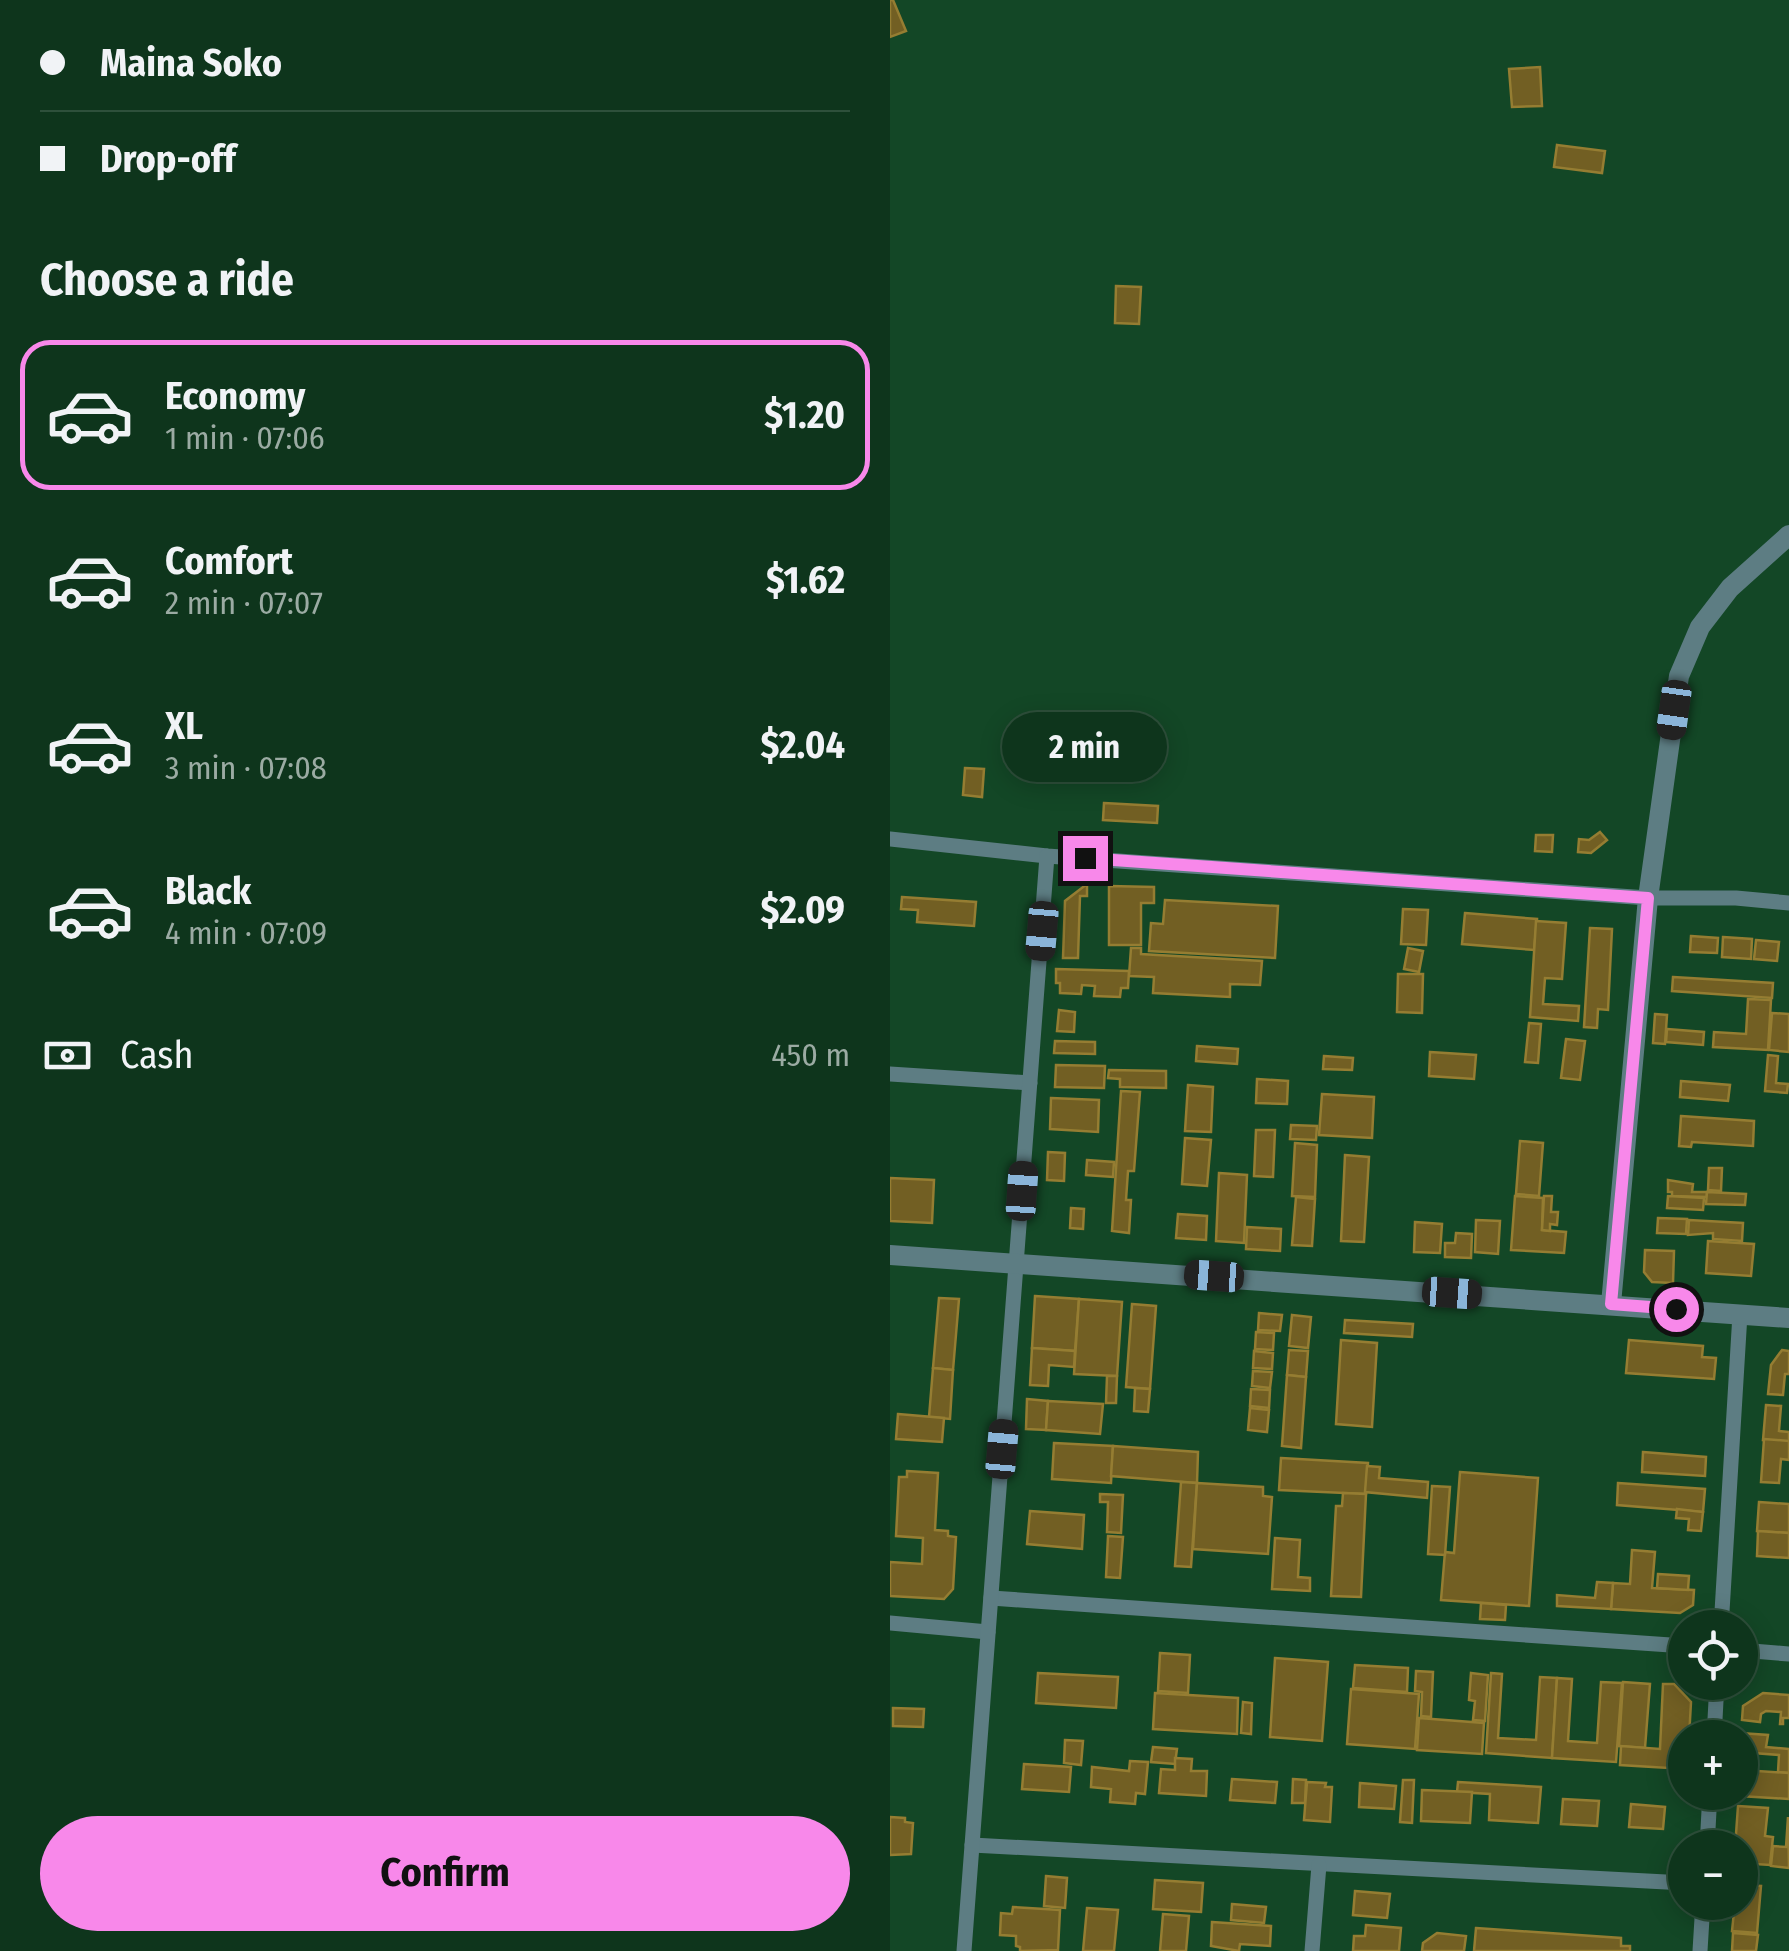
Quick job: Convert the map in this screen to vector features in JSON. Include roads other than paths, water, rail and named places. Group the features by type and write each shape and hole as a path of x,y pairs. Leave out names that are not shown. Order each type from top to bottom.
{"street":[{"path":"1611,1304 1648,898 1679,676 1700,627 1720,601 1789,535"},
{"path":"890,840 1047,856 1648,898 1736,898 1789,903"},
{"path":"964,1951 1047,856"},
{"path":"890,1074 1030,1083"},
{"path":"890,1255 1789,1318"},
{"path":"1721,1610 1740,1314"},
{"path":"991,1598 1668,1645"},
{"path":"890,1624 988,1632"},
{"path":"1758,1651 1789,1654"},
{"path":"972,1845 1668,1882"},
{"path":"1312,1951 1319,1864"},
{"path":"1700,1951 1702,1920"}]}
